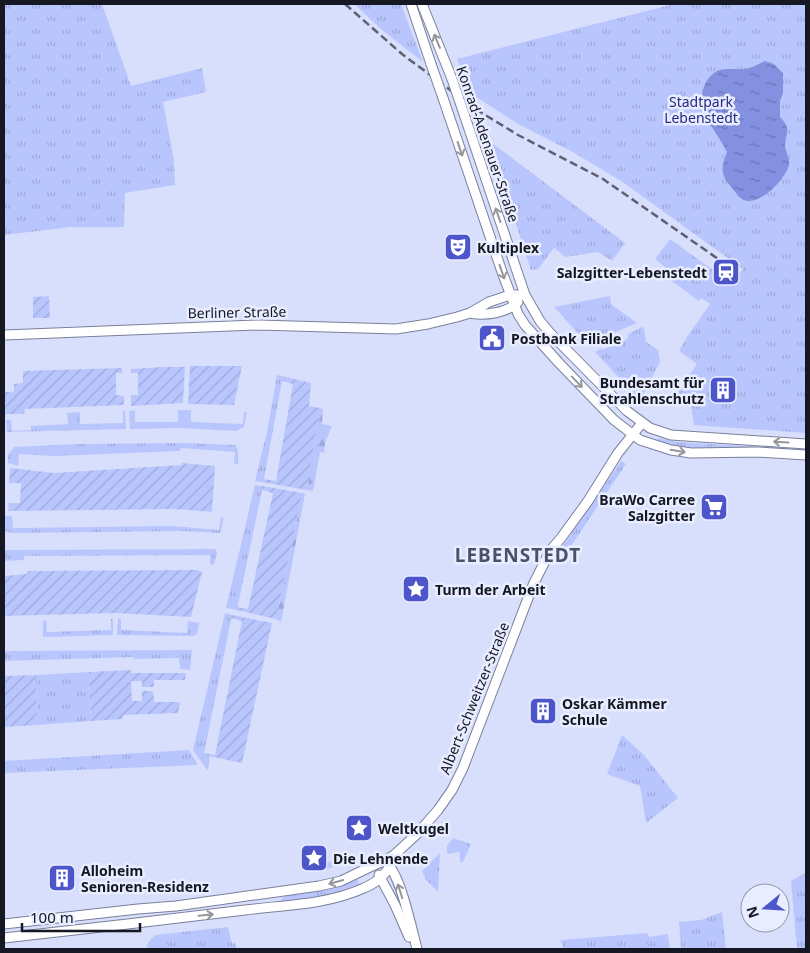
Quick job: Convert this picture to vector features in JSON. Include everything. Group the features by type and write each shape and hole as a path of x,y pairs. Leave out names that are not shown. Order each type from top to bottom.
{"street":[{"name":"Konrad-Adenauer-Straße","path":"411,4 514,306 525,324 559,363 614,420 632,435 652,445 684,452 758,452 806,456"},
{"name":"Konrad-Adenauer-Straße","path":"422,4 452,80 525,295 550,333 627,411 642,423 660,432 678,436 806,444"},
{"path":"510,295 525,295"},
{"name":"Berliner Straße","path":"4,335 256,325 396,329 428,324 470,313 489,302 510,295"},
{"path":"514,306 525,295"},
{"name":"Berliner Straße","path":"470,313 482,315 514,306"},
{"name":"Albert-Schweitzer-Straße","path":"4,938 301,905 365,888 380,878 390,867 397,854 432,818 456,781 533,585 561,538 618,453 642,423"},
{"name":"Albert-Schweitzer-Straße","path":"4,924 176,906 319,886 341,880 397,854"},
{"path":"381,863 390,867 401,893 416,949 380,878 378,870 381,863"},
{"path":"268,908 277,901 284,891"}],"green space":[{"path":"4,4 102,4 131,86 202,68 206,92 163,102 174,160 175,185 125,193 124,227 71,227 4,235"},
{"path":"354,4 401,4 423,62 382,30"},
{"name":"Stadtpark Lebenstedt","path":"674,4 806,4 806,433 694,425 690,400 674,398 697,364 679,351 710,304 701,298 699,301 669,279 672,273 655,259 670,239 732,284 743,269 621,181 571,151 518,124 470,93 457,59"},
{"path":"484,137 625,243 612,261 598,252 566,257 554,248 538,269 531,270 514,218 508,190"},
{"path":"49,296 50,318 33,318 33,297"},
{"path":"610,296 611,304 637,323 594,341 589,345 554,307"},
{"path":"642,327 644,328 646,342 658,350 660,362 643,395 638,398 595,352 601,348 602,350 628,339 628,334"},
{"path":"190,366 242,366 234,405 188,404"},
{"path":"185,367 183,403 131,406 131,395 138,395 138,373 131,373 131,369"},
{"path":"122,368 122,373 116,373 116,395 124,396 124,405 25,409 24,414 5,414 5,392 14,392 14,384 23,383 23,371"},
{"path":"277,375 286,377 282,381 264,479 267,483 255,481 267,432"},
{"path":"286,377 311,383 309,406 320,408 307,490 267,483 264,479 276,481 293,384 282,381"},
{"path":"320,408 323,409 322,424 332,426 325,443 324,453 320,452 313,491 307,490"},
{"path":"135,410 135,422 178,422 178,410 191,410 191,422 243,424 244,412 247,412 244,427 236,431 182,428 130,429 129,411"},
{"path":"123,411 125,411 126,429 7,432 6,420 11,420 12,431 31,430 31,426 68,424 67,413 80,412 80,424 123,423"},
{"path":"658,438 677,442 806,448 806,451 752,448 687,449 657,442"},
{"path":"182,443 235,445 238,450 238,464 234,464 235,452 181,448 180,451 54,456 19,454 18,466 8,463 8,455 14,447"},
{"path":"621,461 626,464 562,559 557,555"},
{"path":"182,463 215,466 212,512 175,509 8,511 9,503 20,503 21,483 9,483 10,468 54,473 182,465"},
{"path":"255,485 262,486 262,490 237,610 226,608"},
{"path":"262,486 302,493 276,619 237,610 237,607 248,609 273,493 262,490"},
{"path":"302,493 305,494 281,622 276,619"},
{"path":"4,516 12,516 13,528 172,526 219,530 221,517 224,518 220,533 182,531 13,533 7,532 4,529"},
{"path":"215,549 217,552 214,565 210,564 210,555 24,556 24,560 4,561 4,550"},
{"path":"196,570 202,572 191,617 115,613 4,616 4,576 27,574 28,571"},
{"path":"225,613 232,615 204,753 204,755 210,756 208,771 193,750"},
{"path":"232,615 272,623 242,763 204,755 204,753 215,755 242,621 231,618"},
{"path":"118,618 121,619 121,630 187,633 188,621 199,623 197,634 193,636 117,635"},
{"path":"111,619 113,619 113,635 43,637 43,621 46,620 47,632 111,630"},
{"path":"192,650 190,670 180,669 179,658 134,659 134,657 4,661 4,651"},
{"path":"131,670 131,673 186,673 185,680 154,680 154,687 142,687 142,681 131,681 132,701 142,701 142,691 153,691 154,702 180,702 178,713 123,715 123,719 91,721 89,672"},
{"path":"89,672 91,721 37,725 36,675"},
{"path":"36,675 37,725 4,727 4,676"},
{"path":"622,735 644,755 678,798 646,823 640,786 607,774"},
{"path":"189,750 198,765 4,773 4,761"},
{"path":"453,838 471,844 463,862 460,862 460,852 447,854 447,846"},
{"path":"317,849 322,864 347,857 348,861 328,869 313,869 309,867 306,855 308,852"},
{"path":"440,853 438,892 426,880 422,871"},
{"path":"806,872 806,949 797,949 791,881"},
{"path":"357,878 359,884 339,891 310,898 279,902 286,895"},
{"path":"722,912 726,949 681,949 679,922 701,920"},
{"path":"228,927 232,944 235,943 237,949 146,949 149,941 155,935"},
{"path":"648,933 649,937 668,934 670,949 563,949 561,940"}],"water":[{"path":"765,61 774,64 783,73 780,117 787,128 785,145 789,164 784,176 773,188 760,198 746,201 738,196 723,174 723,165 727,152 703,110 702,92 707,80 718,71 746,69"}],"railway":[{"path":"345,4 402,54 477,110 518,135 603,179 724,263"}],"place":[{"name":"Kultiplex","path":"458,247"},
{"name":"Salzgitter-Lebenstedt","path":"726,272"},
{"name":"Postbank Filiale","path":"492,338"},
{"name":"Bundesamt für Strahlenschutz","path":"723,390"},
{"name":"BraWo Carree Salzgitter","path":"714,507"},
{"name":"Turm der Arbeit","path":"416,589"},
{"name":"Oskar Kämmer Schule","path":"543,711"},
{"name":"Weltkugel","path":"359,828"},
{"name":"Die Lehnende","path":"314,858"},
{"name":"Alloheim Senioren-Residenz","path":"62,878"}],"district":[{"name":"LEBENSTEDT","path":"518,555"}]}
